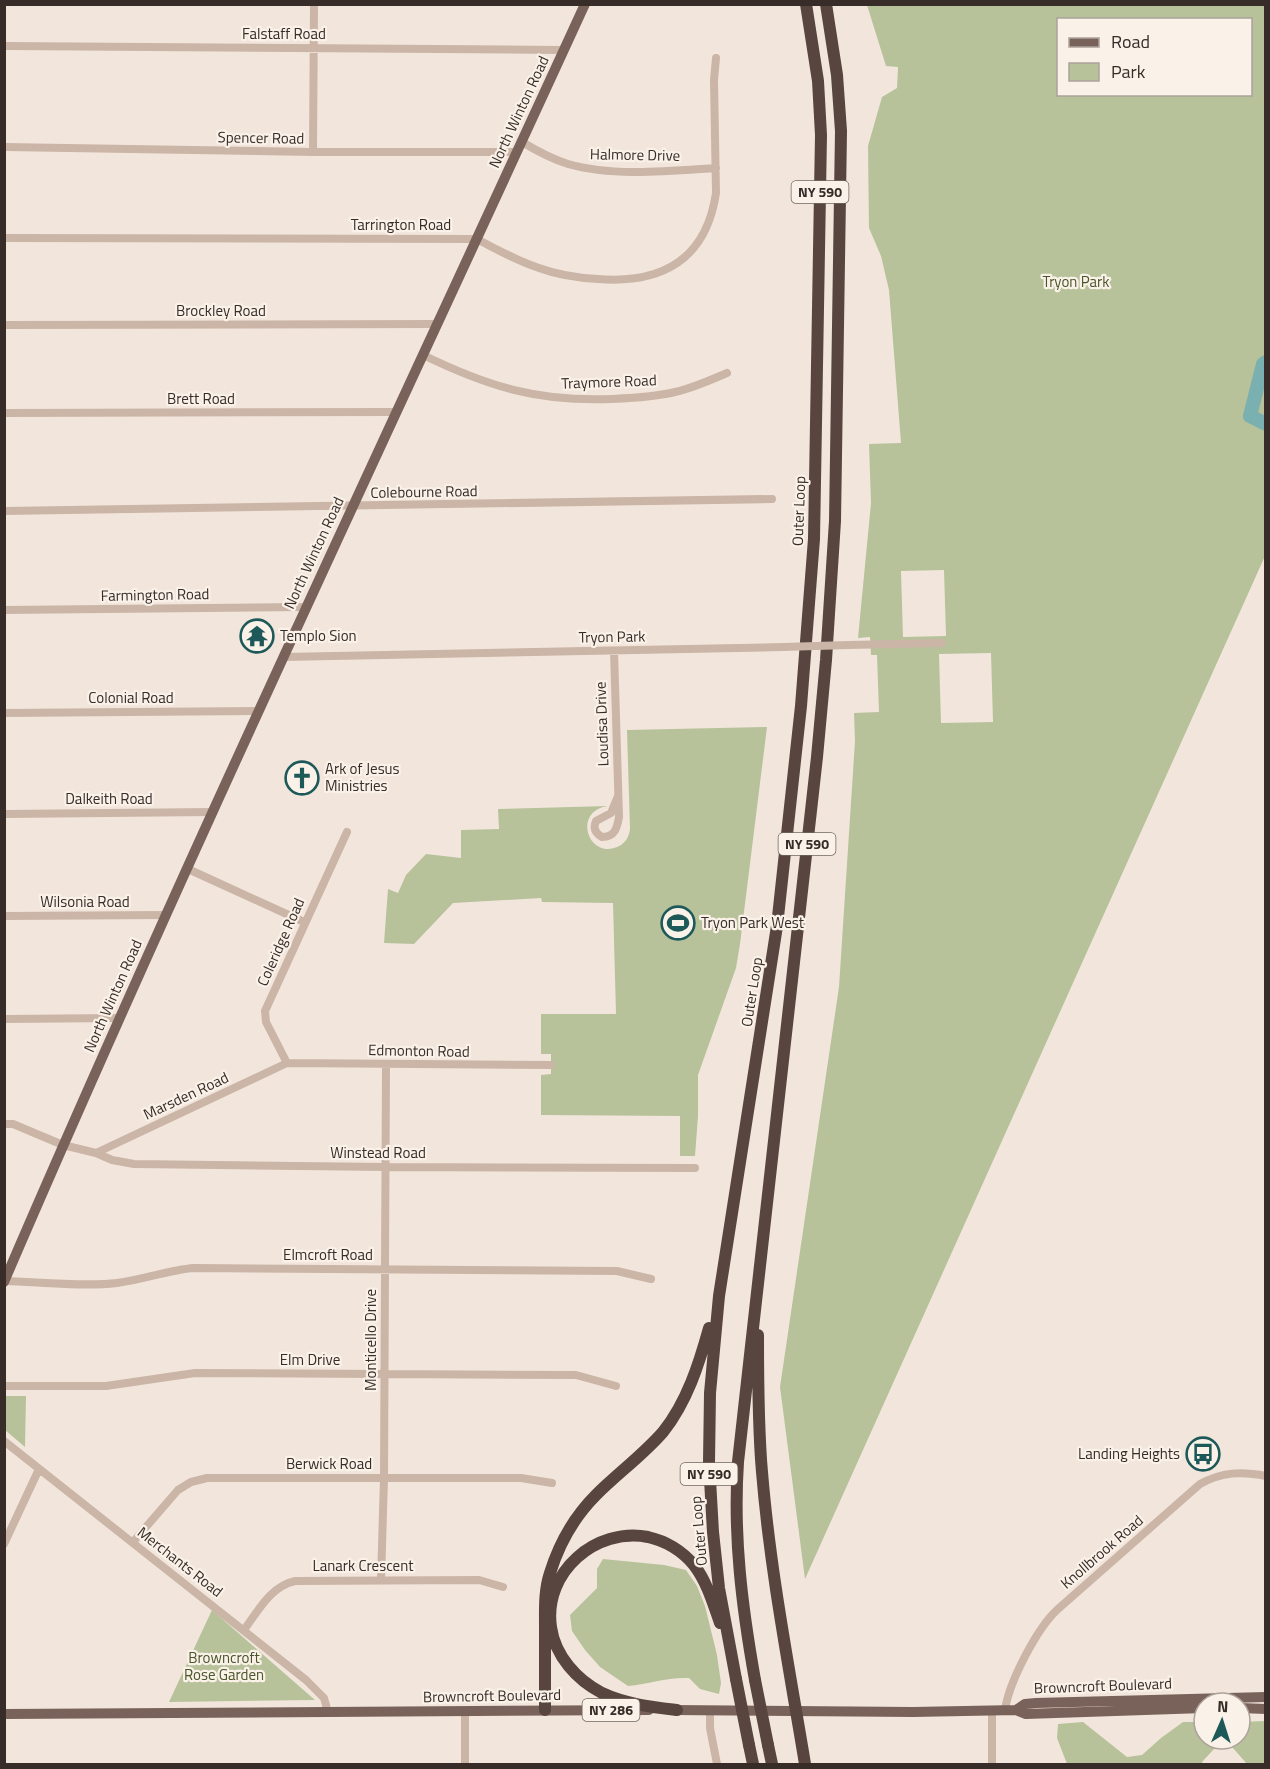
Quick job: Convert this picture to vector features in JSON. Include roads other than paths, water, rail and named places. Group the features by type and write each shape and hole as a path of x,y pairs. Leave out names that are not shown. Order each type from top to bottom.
{"highway":[{"name":"Outer Loop","path":"753,1764 717,1574 710,1477 710,1393 714,1337 723,1268 778,919 799,734 812,566 821,135 817,74 806,4"},
{"name":"NY 590","path":"772,1764 755,1680 740,1586 736,1504 739,1448 820,729 835,534 841,131 837,68 826,4"},
{"path":"545,1710 547,1586 560,1547 591,1500 648,1448 676,1413 700,1360 723,1268"},
{"path":"759,1268 759,1413 762,1471 768,1532 805,1764"},
{"path":"545,1645 557,1585 573,1560 588,1548 606,1540 624,1536 639,1536 661,1541 683,1555 701,1577 717,1616 736,1679"},
{"path":"551,1606 551,1627 556,1646 569,1666 584,1681 602,1693 617,1698 646,1706 677,1710"}],"main road":[{"name":"North Winton Road","path":"5,1281 63,1145 283,657 585,4"},
{"name":"Browncroft Boulevard","path":"1010,1710 1025,1704 1036,1703 1266,1696"},
{"name":"Browncroft Boulevard","path":"4,1713 1010,1710 1026,1714 1192,1708"}],"street":[{"path":"313,152 314,4"},
{"name":"Falstaff Road","path":"4,46 564,50"},
{"name":"Tarrington Road","path":"4,238 477,238 517,259 565,275 612,280 654,275 670,269 693,251 702,237 714,208 716,58"},
{"name":"Spencer Road","path":"4,147 313,152 519,147"},
{"name":"Halmore Drive","path":"519,147 584,168 614,171 716,168"},
{"name":"Brockley Road","path":"4,325 437,324"},
{"name":"Traymore Road","path":"423,355 476,379 510,390 543,397 570,399 658,395 689,388 727,373"},
{"name":"Brett Road","path":"4,413 397,412"},
{"name":"Colebourne Road","path":"4,511 772,499"},
{"name":"Farmington Road","path":"4,610 306,607"},
{"name":"Tryon Park","path":"283,657 942,644"},
{"name":"Loudisa Drive","path":"614,651 619,817 618,827 614,833 608,837 602,837 598,835 594,826 596,821 611,813 618,796"},
{"name":"Colonial Road","path":"4,713 259,711"},
{"name":"Dalkeith Road","path":"4,814 213,812"},
{"name":"Coleridge Road","path":"287,1063 266,1022 265,1011 347,832"},
{"path":"188,869 304,922"},
{"name":"Wilsonia Road","path":"4,916 166,915"},
{"path":"4,1019 120,1018"},
{"name":"Edmonton Road","path":"287,1063 551,1065"},
{"name":"Marsden Road","path":"96,1153 287,1063"},
{"name":"Monticello Drive","path":"381,1580 384,1478 386,1064"},
{"name":"Winstead Road","path":"4,1124 13,1124 63,1145 96,1153 112,1160 157,1165 694,1168"},
{"name":"Elmcroft Road","path":"5,1281 103,1284 131,1281 194,1268 617,1271 651,1279"},
{"name":"Elm Drive","path":"4,1386 106,1386 195,1373 576,1375 616,1386"},
{"name":"Merchants Road","path":"4,1441 318,1690 326,1701 328,1712"},
{"path":"4,1545 39,1469"},
{"name":"Knollbrook Road","path":"1010,1710 1012,1683 1049,1617 1200,1484 1217,1476 1240,1472 1266,1476"},
{"name":"Berwick Road","path":"133,1542 171,1496 184,1485 199,1480 216,1478 521,1478 552,1484"},
{"name":"Lanark Crescent","path":"244,1630 275,1590 288,1582 302,1580 479,1580 503,1587"},
{"path":"710,1710 710,1728 717,1764"},
{"path":"465,1711 465,1764"},
{"path":"992,1711 992,1764"}],"waterway":[{"path":"1266,362 1263,364 1250,416 1266,424"}],"place":[{"name":"Templo Sion","path":"257,636"},
{"name":"Ark of Jesus Ministries","path":"302,778"},
{"name":"Tryon Park West","path":"678,923"},
{"name":"Landing Heights","path":"1203,1454"}],"park label":[{"name":"Browncroft Rose Garden","path":"224,1666"}]}
